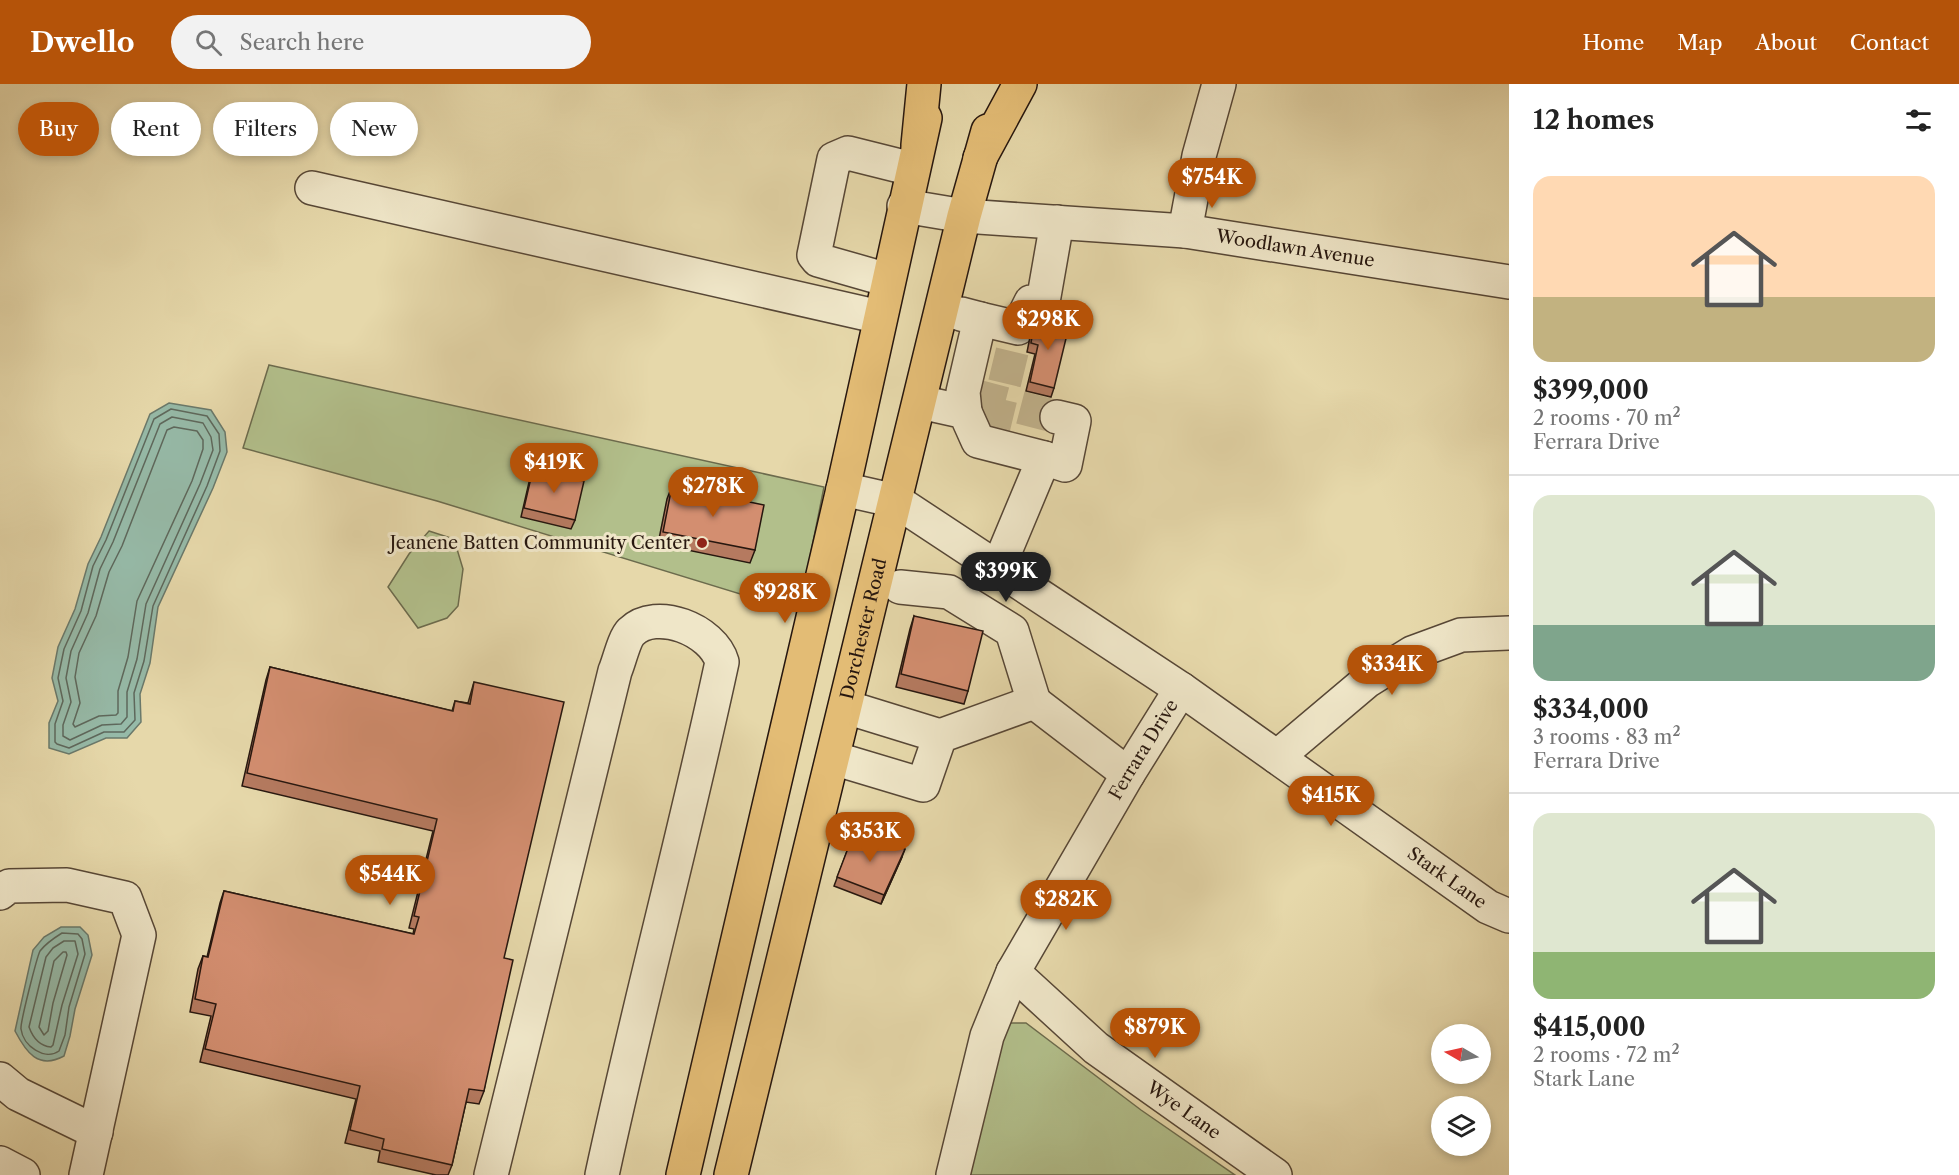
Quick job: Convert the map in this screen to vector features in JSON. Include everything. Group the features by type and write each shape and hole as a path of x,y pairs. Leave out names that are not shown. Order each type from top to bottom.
{"main road":[{"path":"915,157 924,84"},
{"path":"683,1175 843,489 904,206 933,84"},
{"name":"Dorchester Road","path":"730,1175 964,216 1001,84"},
{"path":"980,158 1020,84"}],"street":[{"path":"1185,231 1199,156 1219,84"},
{"path":"888,280 818,260 814,255 834,159 848,153 915,157"},
{"path":"312,189 880,317"},
{"name":"Woodlawn Avenue","path":"904,206 964,216 1185,231 1509,282"},
{"path":"942,308 980,319 1015,338 1031,302 1043,302 1057,222"},
{"path":"980,319 967,400 978,441 992,437 1065,465 1074,421 1057,417"},
{"path":"920,402 967,400"},
{"path":"998,568 1044,458"},
{"name":"Ferrara Drive","path":"843,489 896,501 1181,689 1128,774 1012,972 987,1036 953,1175"},
{"path":"949,592 958,541"},
{"path":"900,587 949,592 1012,631 1034,702 1128,774"},
{"path":"1012,631 1036,593"},
{"path":"491,1175 615,671 629,633 645,623 660,620 699,632 713,645 722,662 697,777 629,1051 603,1175"},
{"path":"1277,757 1367,681 1412,653 1461,635 1509,633"},
{"name":"Stark Lane","path":"1181,689 1488,907 1509,916"},
{"path":"846,707 940,736 1034,702"},
{"path":"833,758 923,785 940,736"},
{"path":"0,893 9,886 67,885 125,898 139,935 87,1175"},
{"name":"Wye Lane","path":"1012,972 1095,1048 1275,1175"},
{"path":"0,1079 18,1094 96,1132"},
{"path":"0,1163 23,1175"}],"green space":[{"path":"269,365 824,487 799,612 437,501 243,448"},
{"path":"429,531 454,539 463,569 458,606 447,618 418,628 388,587 409,554"},
{"path":"1009,1023 1026,1023 1141,1110 1235,1175 966,1175 997,1040"}],"water":[{"path":"169,403 211,410 225,432 227,452 213,488 158,607 150,663 140,694 141,722 127,738 106,738 69,754 49,748 49,723 58,701 52,678 58,647 75,609 88,564 150,414"},
{"path":"61,927 80,927 88,935 92,955 75,1009 64,1056 47,1061 40,1060 28,1052 15,1031 33,950 44,937"}],"building":[{"path":"1035,319 1069,326 1054,388 1030,382 1038,345 1031,343"},
{"path":"533,469 584,481 575,520 524,508"},
{"path":"672,486 764,505 755,550 663,532"},
{"path":"914,616 983,631 968,691 901,674"},
{"path":"270,667 453,711 455,701 470,704 474,682 564,702 504,958 513,960 484,1091 469,1089 452,1165 382,1149 384,1139 350,1130 360,1086 205,1049 216,1004 195,999 203,956 208,957 224,891 414,934 419,917 414,916 437,819 247,773"},
{"path":"855,830 905,849 884,895 837,877"}],"tunnel":[{"path":"993,431 1013,348"},
{"path":"973,395 1057,417"}],"place":[{"name":"Jeanene Batten Community Center","path":"702,543"}]}
